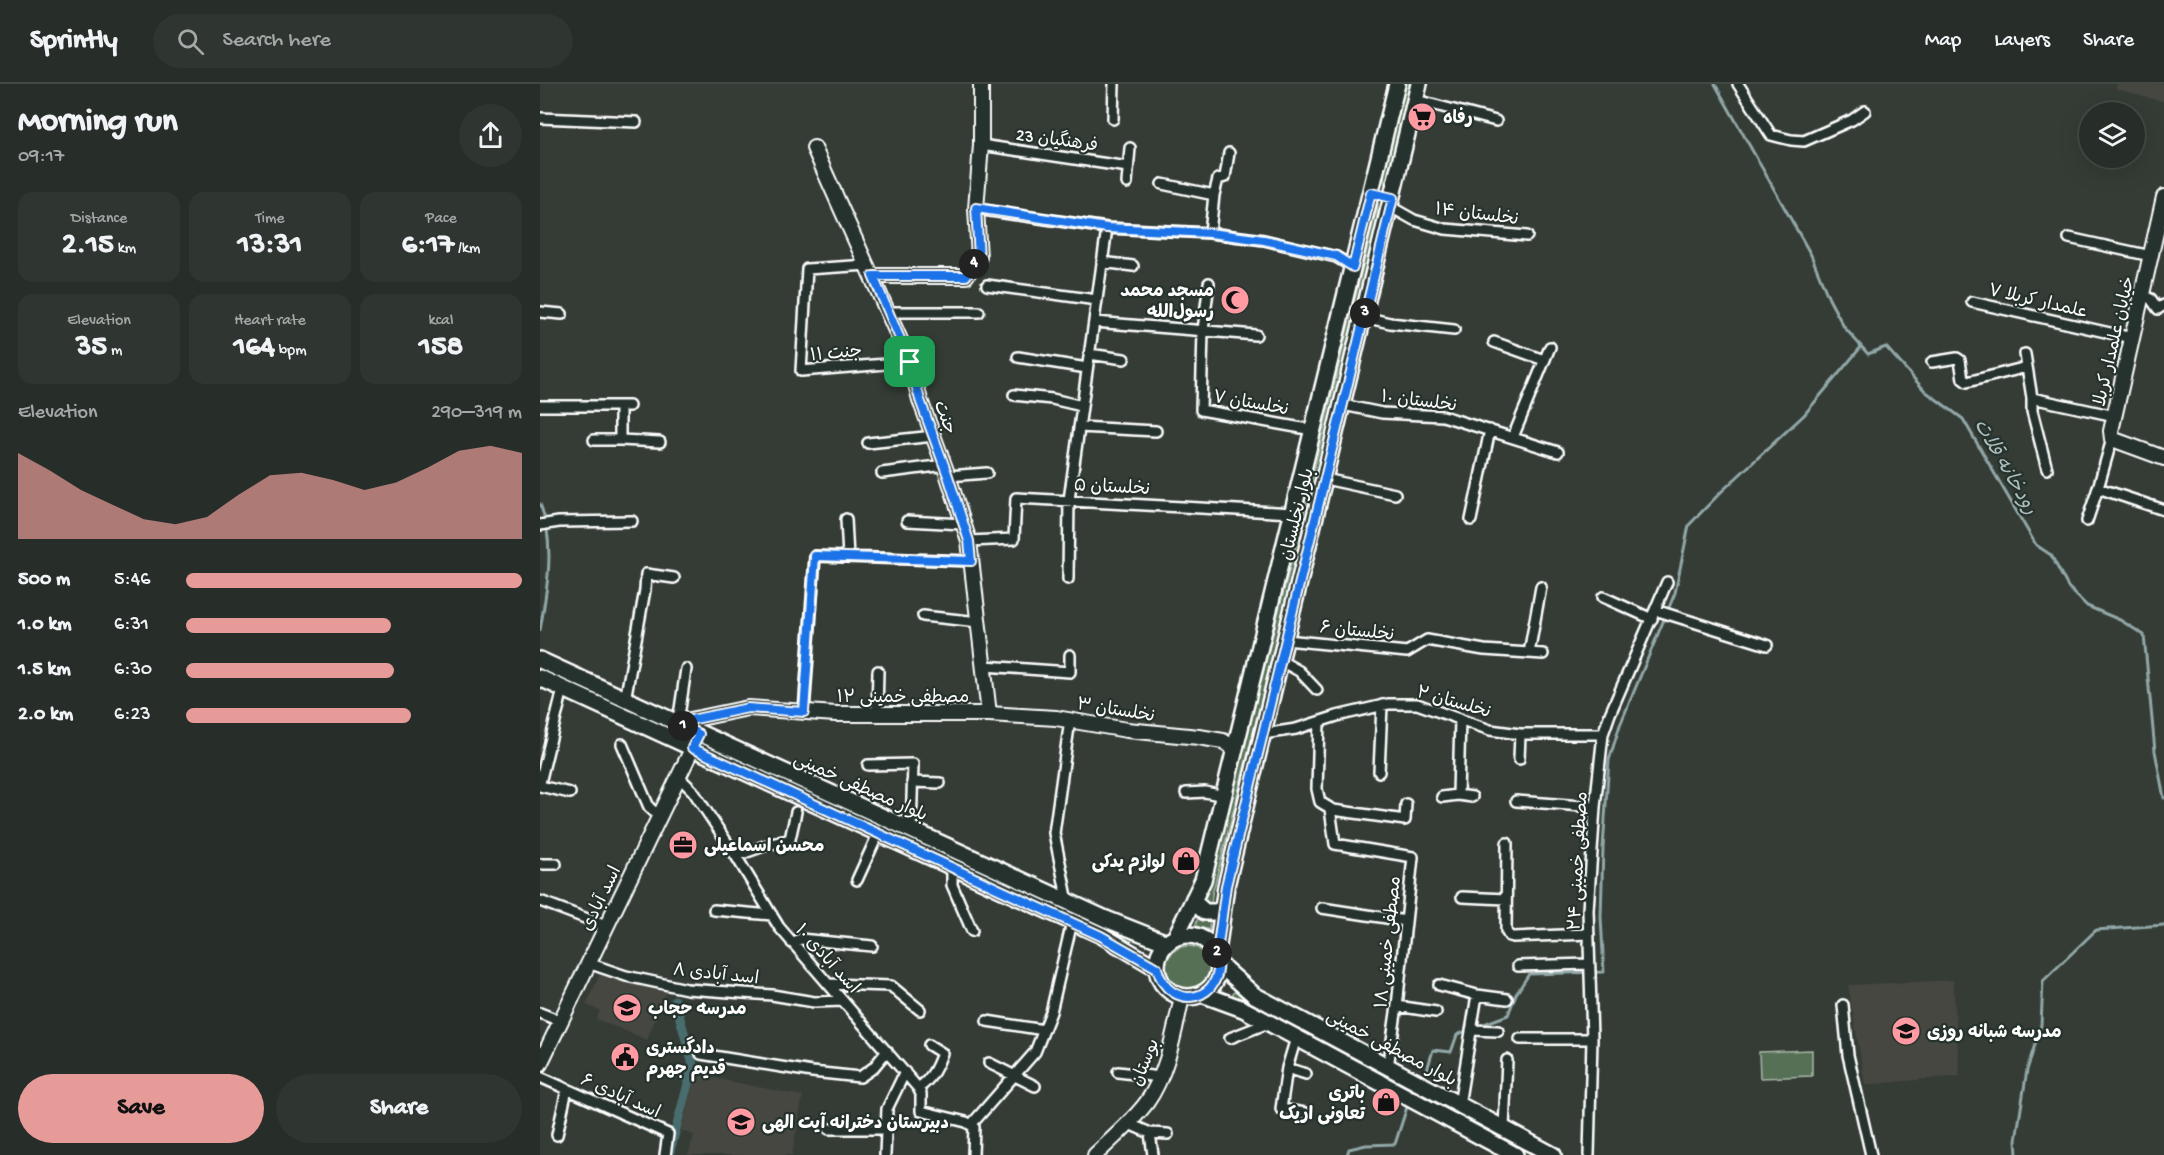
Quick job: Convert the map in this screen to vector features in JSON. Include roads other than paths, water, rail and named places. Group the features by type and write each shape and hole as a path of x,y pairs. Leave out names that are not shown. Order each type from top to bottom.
{"main road":[{"name":"بلوار نخلستان","path":"1171,940 1203,880 1397,84"},
{"name":"بلوار نخلستان","path":"1218,959 1226,886 1419,84"},
{"path":"1371,193 1392,202"},
{"name":"بلوار مصطفی خمینی","path":"540,660 1068,902 1171,940"},
{"name":"بلوار مصطفی خمینی","path":"540,678 1072,922 1157,968"},
{"path":"692,748 699,734"},
{"path":"855,823 862,808"},
{"path":"1194,898 1196,904 1205,912 1211,913 1222,908"},
{"path":"1185,935 1204,939 1218,959 1215,982 1202,994 1182,997 1172,993 1159,978 1158,959 1171,940 1185,935"},
{"name":"بلوار مصطفی خمینی","path":"1218,959 1254,994 1553,1155"},
{"name":"بلوار مصطفی خمینی","path":"1202,994 1243,1009 1511,1154"}],"street":[{"path":"871,270 966,276 979,257 976,208 981,145 981,84"},
{"path":"1113,119 1114,84"},
{"path":"1738,84 1771,135 1791,140 1804,141 1852,120 1865,111"},
{"path":"1416,100 1496,121"},
{"path":"540,118 636,122"},
{"name":"فرهنگیان 23","path":"981,145 1128,166"},
{"name":"جنت","path":"814,148 871,270 910,362 920,400 969,541 989,714"},
{"path":"1127,183 1130,148"},
{"path":"1210,233 1214,195 1218,179 1225,177 1229,153"},
{"path":"1162,184 1214,195"},
{"name":"خیابان علمدار کربلا","path":"2112,439 2111,431 2164,197"},
{"name":"نخلستان ۱۴","path":"1392,202 1414,220 1445,229 1527,236"},
{"path":"976,208 1107,228 1210,233 1264,240 1336,256 1353,267"},
{"path":"1068,579 1069,500 1107,228"},
{"path":"2069,238 2151,256"},
{"path":"1102,262 1133,266"},
{"name":"جنت ۱۱","path":"871,270 807,269 801,371 910,362"},
{"name":"نخلستان ۷","path":"1209,283 1203,330 1201,410 1313,430"},
{"path":"987,285 1097,300"},
{"path":"2142,295 2151,299 2158,309 2164,305"},
{"name":"علمدار کربلا ۷","path":"1972,302 2132,338"},
{"path":"540,312 562,314"},
{"path":"889,312 979,312"},
{"path":"1364,317 1454,330"},
{"path":"1094,322 1256,335"},
{"path":"1494,342 1544,360"},
{"path":"1513,437 1550,347"},
{"path":"1089,354 1124,359"},
{"path":"2025,354 2032,411 2047,469"},
{"path":"1018,357 1087,368"},
{"path":"1932,362 1957,358 1960,360 1963,379 1967,382 2027,367"},
{"path":"1014,395 1052,399 1082,406"},
{"path":"2032,398 2115,416"},
{"name":"نخلستان ۱۰","path":"1343,405 1382,413 1443,416 1558,452"},
{"path":"540,406 625,406 620,440"},
{"path":"1079,427 1156,431"},
{"path":"1471,520 1490,430"},
{"path":"868,443 934,436"},
{"path":"2087,522 2112,439 2164,458"},
{"path":"594,440 660,442"},
{"path":"882,473 946,470 987,473"},
{"path":"1325,479 1395,494"},
{"path":"2097,488 2164,510"},
{"name":"نخلستان ۵","path":"969,541 1014,539 1016,498 1293,513"},
{"path":"846,519 848,557"},
{"path":"540,525 559,522 632,521"},
{"path":"908,521 963,524"},
{"path":"804,712 815,556 971,561"},
{"path":"626,700 646,574 674,578"},
{"name":"مصطفی خمینی ۲۴","path":"1589,1155 1592,1039 1588,910 1603,734 1667,582"},
{"path":"1529,653 1541,587"},
{"path":"1604,597 1653,614 1767,645"},
{"path":"923,616 979,622"},
{"name":"نخلستان ۶","path":"1286,640 1407,652 1427,640 1484,650 1543,654"},
{"path":"984,666 1070,672 1070,655"},
{"path":"1281,661 1299,671 1317,690"},
{"path":"676,723 686,669"},
{"path":"877,715 878,671"},
{"path":"563,689 540,785 570,793"},
{"name":"نخلستان ۲","path":"1263,734 1296,729 1382,705 1418,704 1490,730 1520,734 1603,734"},
{"path":"1379,772 1382,705"},
{"name":"مصطفی خمینی ۱۲","path":"676,723 748,708 877,715 989,714"},
{"name":"نخلستان ۳","path":"989,714 1070,720 1127,730 1223,741 1235,749"},
{"path":"1458,795 1461,719"},
{"path":"1068,902 1054,833 1070,720"},
{"path":"1319,722 1317,789 1320,802 1330,809 1405,820 1406,804"},
{"path":"1519,759 1520,734"},
{"path":"622,744 649,807 659,816"},
{"name":"اسد آبادی","path":"540,1064 692,748"},
{"path":"868,765 913,764 911,831"},
{"name":"اسد آبادی ۱۰","path":"678,776 693,791 792,943 918,1088 921,1094 921,1111 966,1122 973,1126"},
{"path":"912,782 940,783"},
{"path":"1186,793 1205,792 1224,796"},
{"path":"1442,797 1458,795 1472,797"},
{"path":"1516,801 1595,807"},
{"name":"مصطفی خمینی ۱۸","path":"1330,809 1335,844 1413,857 1388,1067"},
{"path":"736,856 790,839 796,812"},
{"path":"857,880 878,834"},
{"path":"1507,843 1506,931 1509,936 1588,934"},
{"path":"540,864 556,864"},
{"path":"952,868 952,885 972,931"},
{"path":"1462,897 1506,900"},
{"path":"540,902 606,926"},
{"path":"1322,908 1406,921"},
{"path":"714,910 772,915"},
{"path":"973,1155 973,1126 1035,1052 1051,1012 1072,922"},
{"path":"792,943 800,939 872,946"},
{"name":"اسد آبادی ۸","path":"588,963 626,976 687,989 772,995 814,1002 843,1001"},
{"path":"1518,966 1589,964"},
{"path":"828,984 891,986 920,1010"},
{"path":"1440,985 1477,995 1507,999"},
{"path":"1459,1105 1477,995"},
{"name":"بوستان","path":"1095,1155 1147,1103 1160,1077 1174,1035 1182,997"},
{"path":"1844,1005 1848,1055 1871,1155"},
{"path":"1397,1006 1436,1012"},
{"path":"540,1013 560,1021"},
{"path":"987,1021 1044,1030"},
{"path":"1230,1038 1268,1023"},
{"path":"1471,1030 1498,1031"},
{"path":"1296,1038 1287,1068 1281,1110 1305,1113"},
{"path":"1520,1039 1592,1039"},
{"path":"918,1088 926,1083 937,1067 942,1053 929,1045"},
{"path":"701,1054 812,1072 860,1077 873,1068 887,1051"},
{"path":"1504,1128 1507,1060"},
{"path":"989,1062 1035,1086"},
{"path":"1287,1068 1306,1074"},
{"path":"885,1155 887,1109 905,1072"},
{"path":"1118,1072 1160,1077"},
{"name":"اسد آبادی ۶","path":"540,1077 668,1134 664,1155"},
{"path":"557,1135 567,1089"},
{"path":"1127,1123 1150,1133 1168,1134"},
{"path":"829,1129 886,1129"},
{"path":"1150,1133 1153,1155"}],"waterway":[{"name":"رودخانه قلات","path":"1715,84 1811,255 1829,299 1844,327 1868,354 1886,347 1925,391 1963,419 2036,545 2051,555 2068,587 2087,606 2120,620 2144,635 2155,751 2164,798"},
{"path":"1476,1027 1508,1015 1516,994 1529,974 1604,972 1601,917 1609,760 1620,725 1675,593 1689,525 1804,415 1861,347"},
{"path":"540,504 545,519 549,550 549,567 540,630"},
{"name":"رودخانه قلات","path":"2017,1155 2016,1140 2027,1070 2041,1025 2043,981 2096,930 2164,925"},
{"path":"669,1155 693,1065 675,1000"},
{"path":"1427,1070 1433,1050 1451,1052 1457,1035 1470,1029"},
{"path":"1347,1155 1349,1149 1366,1145 1395,1144 1407,1107"}],"place":[{"name":"رفاه","path":"1422,117"},
{"name":"مسجد محمد رسول‌الله","path":"1235,300"},
{"name":"محسن اسماعیلی","path":"683,845"},
{"name":"لوازم یدکی","path":"1186,861"},
{"name":"مدرسه حجاب","path":"627,1008"},
{"name":"مدرسه شبانه روزی","path":"1906,1031"},
{"name":"دادگستری قدیم جهرم","path":"625,1057"},
{"name":"باتری تعاونی اریک","path":"1386,1102"},
{"name":"دبیرستان دخترانه آیت الهی","path":"741,1122"}]}
